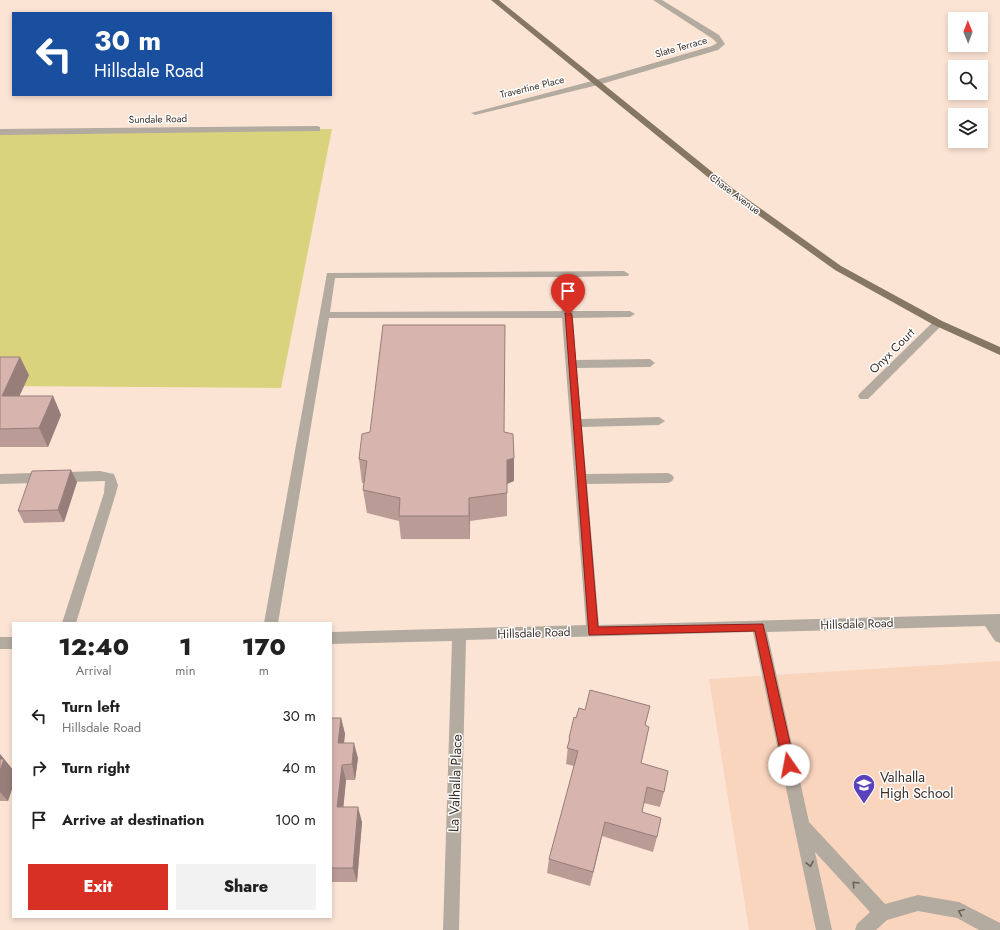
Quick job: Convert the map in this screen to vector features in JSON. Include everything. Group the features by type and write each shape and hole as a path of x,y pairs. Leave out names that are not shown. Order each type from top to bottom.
{"main road":[{"name":"Chase Avenue","path":"495,0 595,83 729,190 838,268 938,323 1000,350"}],"street":[{"name":"Slate Terrace","path":"595,83 715,48 721,44 716,37 657,0"},
{"name":"Travertine Place","path":"476,113 595,83"},
{"name":"Sundale Road","path":"0,132 317,129"},
{"path":"564,274 593,632"},
{"path":"271,622 331,275 624,274"},
{"path":"324,315 630,314"},
{"name":"Onyx Court","path":"864,396 938,323"},
{"path":"571,364 650,364"},
{"path":"577,423 659,421"},
{"path":"0,479 100,476 110,478 112,485 110,493 69,622"},
{"path":"581,479 668,478"},
{"path":"994,620 1000,637"},
{"name":"Hillsdale Road","path":"332,638 994,620"},
{"path":"759,627 824,930"},
{"name":"La Valhalla Place","path":"451,930 459,635"},
{"path":"0,643 12,643"},
{"path":"802,826 882,913"},
{"path":"863,930 882,913 918,903 959,910 996,930"}],"shaded area":[{"path":"332,129 281,388 0,386 0,132"},
{"name":"Valhalla High School","path":"1000,661 1000,930 749,930 709,679"}],"building":[{"path":"383,325 505,325 504,432 513,434 514,458 507,460 507,493 469,498 469,516 399,516 400,498 363,490 367,461 359,459 362,434 370,432"},
{"path":"0,357 20,357 2,396 53,396 39,428 0,429"},
{"path":"71,470 58,510 18,511 32,471"},
{"path":"590,690 650,706 645,725 649,727 641,763 668,771 664,792 647,787 642,812 661,818 657,837 605,822 593,872 549,859 578,751 567,748 574,717 576,718 579,708 585,710"},
{"path":"332,718 341,718 338,743 354,743 352,764 342,765 337,807 358,807 353,868 332,868"},
{"path":"0,759 4,759 0,771"}],"place":[{"name":"Valhalla High School","path":"864,804"}],"route":[{"path":"568,315 593,632 759,627 789,765"}]}
